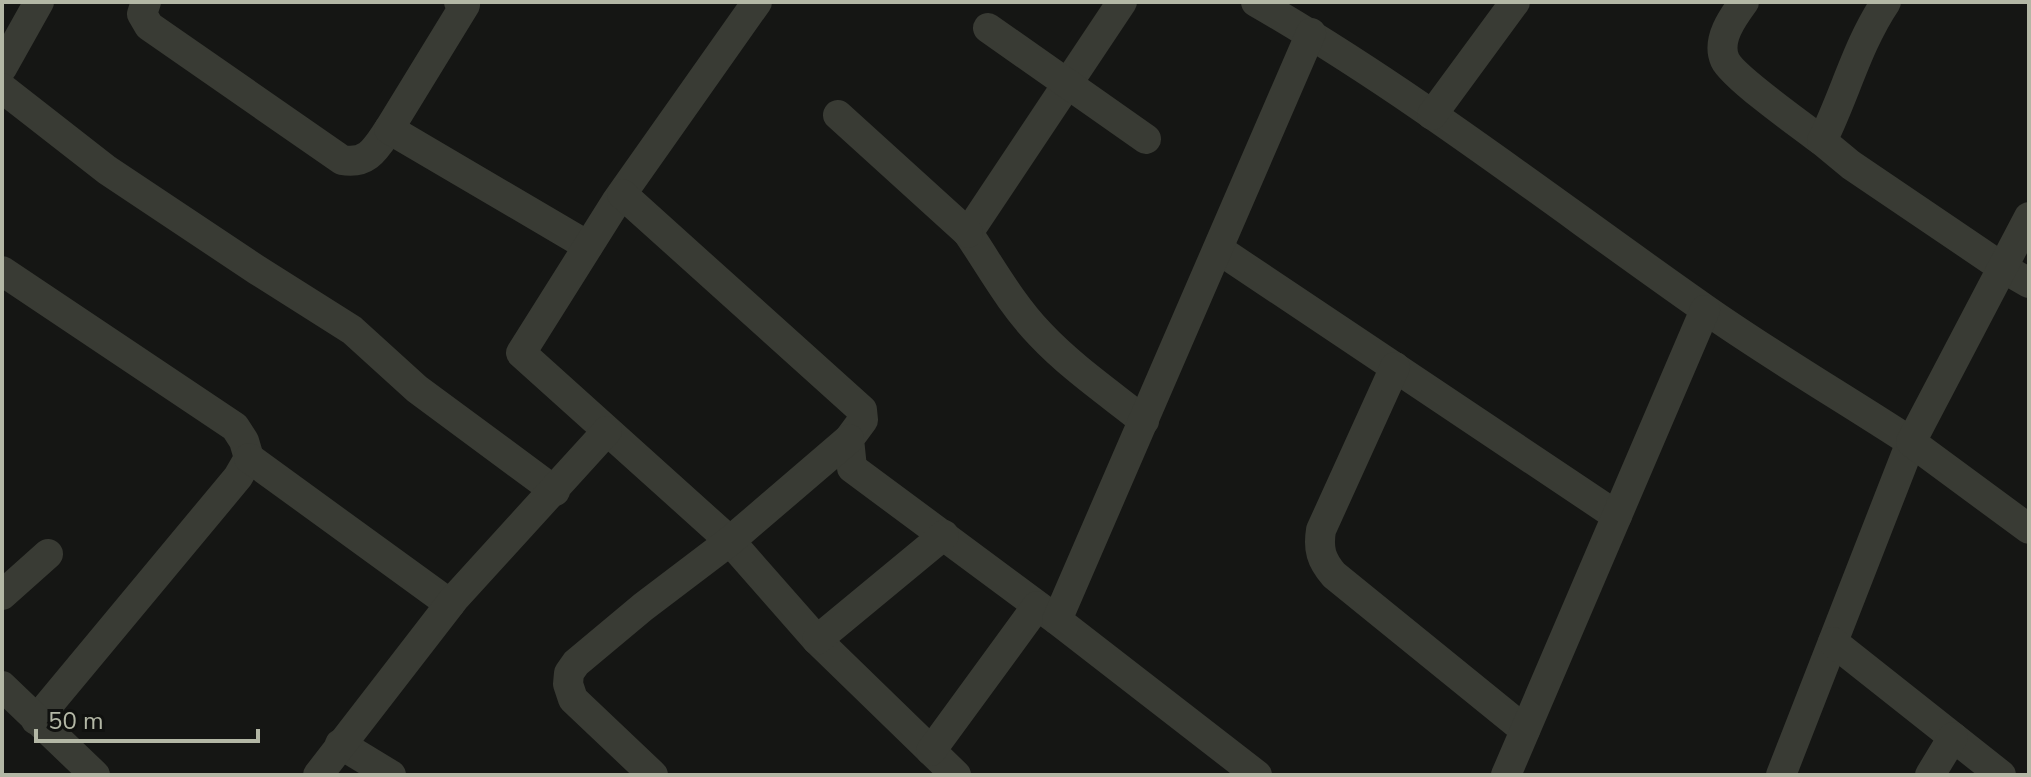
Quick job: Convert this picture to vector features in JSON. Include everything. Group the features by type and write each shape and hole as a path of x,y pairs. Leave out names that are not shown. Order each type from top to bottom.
{"street":[{"path":"2,68 39,2"},
{"path":"146,2 142,14 149,26 342,160 357,162 374,153 464,3"},
{"path":"757,2 622,194 521,353 730,541 817,640 956,775"},
{"path":"968,233 1122,2"},
{"path":"1256,2 1311,33 1432,115 1705,310 1911,442 2029,529"},
{"path":"1432,115 1515,2"},
{"path":"1744,2 1723,38 1724,59 1736,73 1851,165 2016,276"},
{"path":"1822,141 1860,47 1886,2"},
{"path":"988,28 1146,139"},
{"path":"931,751 1047,613 1144,421 1311,33"},
{"path":"2,88 107,170 352,330 426,396 555,491"},
{"path":"838,115 968,233 1038,332 1066,359 1144,421"},
{"path":"389,129 588,246"},
{"path":"622,194 855,402 862,410 863,420 849,439 730,541 620,625 576,663 569,673 568,684 573,699 653,775"},
{"path":"1781,775 1911,442 2016,276 2029,217"},
{"path":"1218,249 1617,516"},
{"path":"2,271 235,427 244,441 249,458 450,604"},
{"path":"1506,775 1705,310"},
{"path":"1395,367 1321,530 1319,551 1334,575 1525,730"},
{"path":"318,775 450,604 607,431"},
{"path":"849,439 852,468 1257,775"},
{"path":"36,720 238,477 249,458"},
{"path":"817,640 944,535"},
{"path":"2,595 48,554"},
{"path":"1833,642 2001,775"},
{"path":"2,686 95,775"},
{"path":"1930,775 1953,737"},
{"path":"340,744 391,775"}]}
